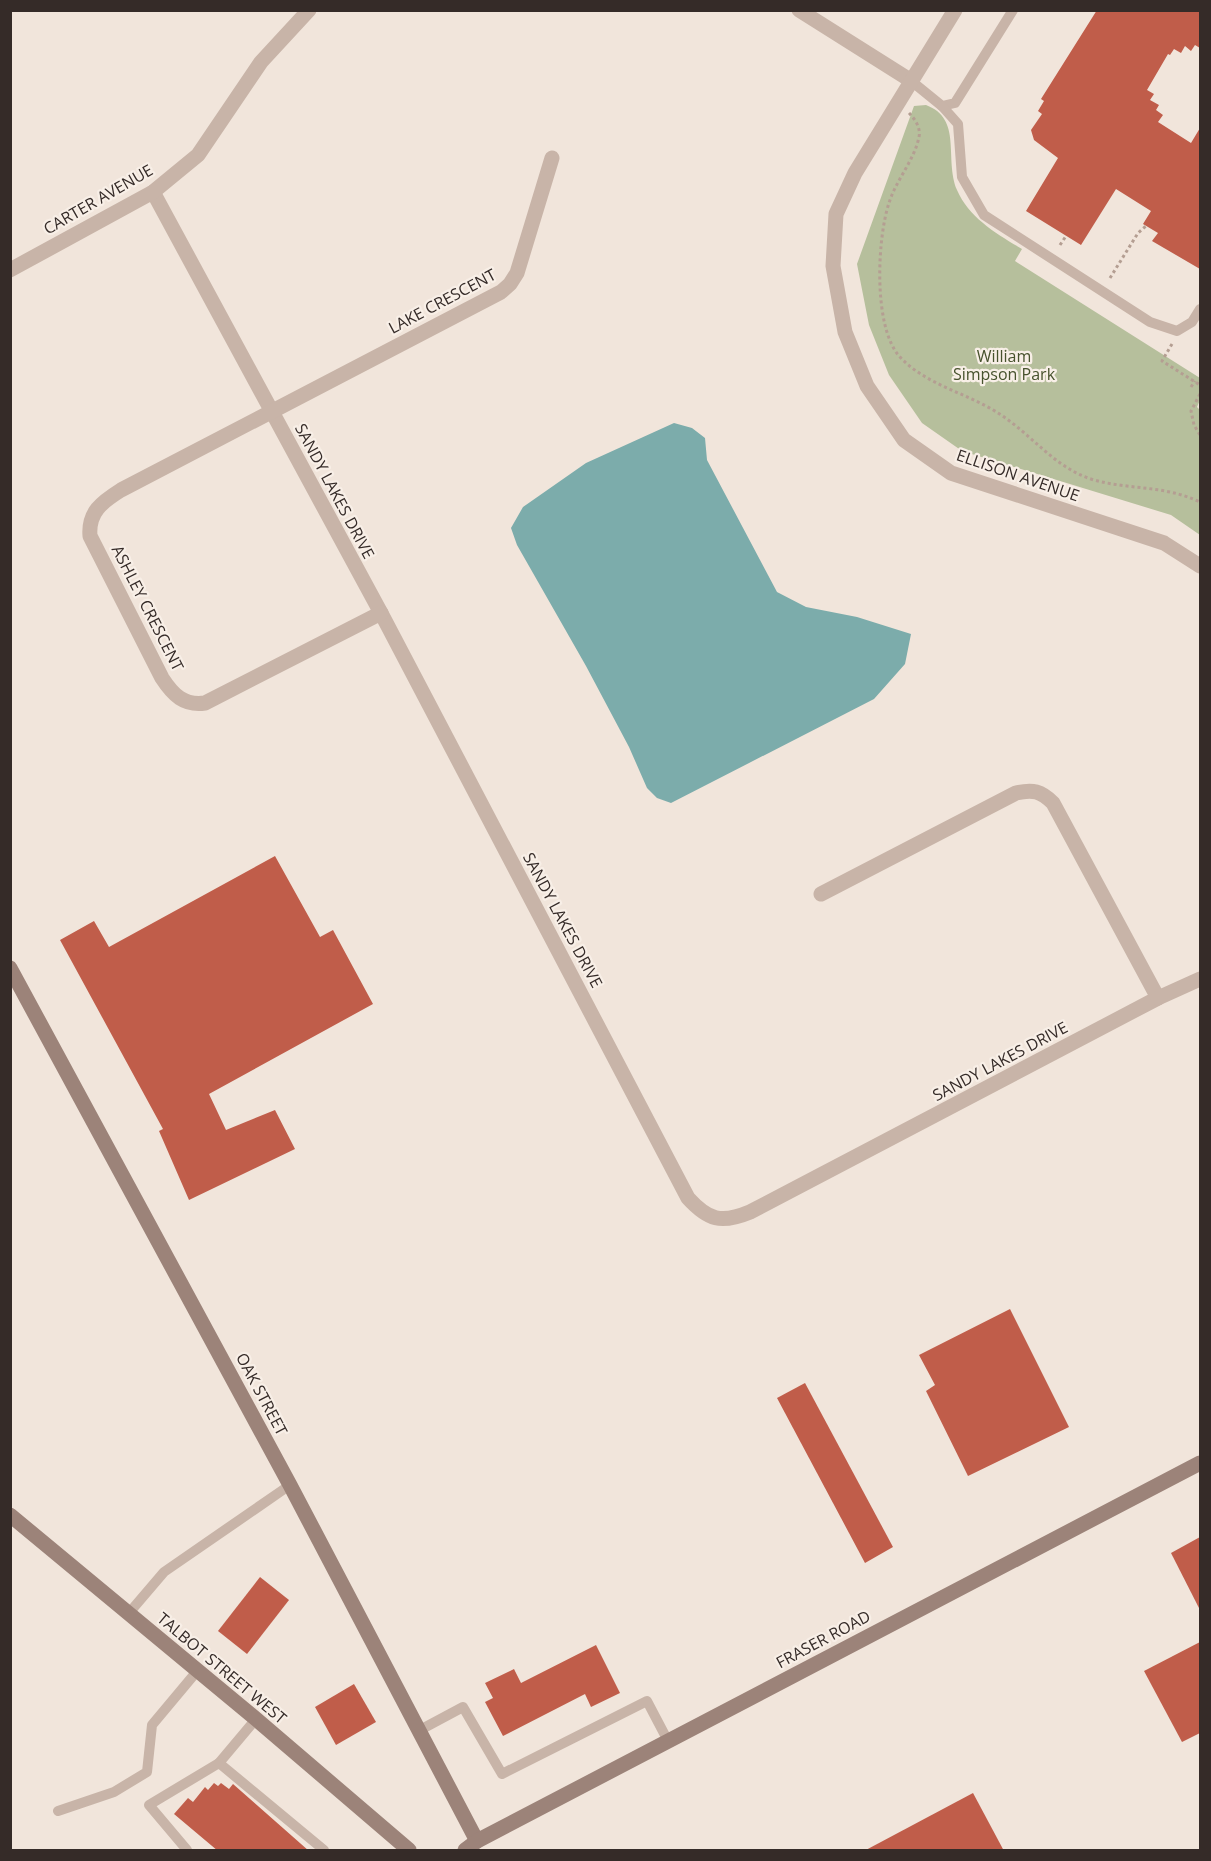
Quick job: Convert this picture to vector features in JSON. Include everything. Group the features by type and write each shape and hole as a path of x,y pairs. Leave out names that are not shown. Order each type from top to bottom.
{"main road":[{"name":"OAK STREET","path":"10,968 420,1730 471,1846"},
{"name":"FRASER ROAD","path":"471,1846 1200,1463"},
{"name":"TALBOT STREET WEST","path":"10,1515 198,1670 409,1851"}],"street":[{"name":"CARTER AVENUE","path":"10,270 153,192 198,155 261,62 309,10"},
{"path":"799,10 910,81"},
{"name":"ELLISON AVENUE","path":"955,10 855,173 836,214 833,266 845,332 867,386 904,440 951,473 1164,543 1200,566"},
{"name":"LAKE CRESCENT","path":"272,411 491,298 510,284 522,260 552,158"},
{"name":"SANDY LAKES DRIVE","path":"153,192 381,613 688,1198 702,1213 720,1220 735,1218 750,1212 1158,998 1200,979"},
{"name":"ASHLEY CRESCENT","path":"272,411 121,490 105,500 92,517 90,536 162,678 172,693 183,701 194,705 205,703 381,613"},
{"path":"821,894 1016,793 1030,790 1043,794 1053,803 1158,998"}],"lane":[{"path":"942,106 955,103 1013,10"},
{"path":"910,81 942,106 958,124 962,177 984,216 1150,322 1177,331 1192,322 1200,309"},
{"path":"129,1613 164,1572 290,1485"},
{"path":"58,1811 114,1792 147,1772 152,1725 198,1670"},
{"path":"420,1730 464,1707 502,1774 647,1701 668,1741"},
{"path":"187,1851 149,1805 219,1763 256,1719"},
{"path":"219,1763 324,1851"}],"path":[{"path":"911,106 908,112 917,124 920,133 914,152 889,203 881,257 882,302 886,331 897,353 922,374 998,413 1016,425 1055,462 1073,472 1095,480 1174,491 1200,502"},
{"path":"1110,278 1137,233 1146,226"},
{"path":"1060,245 1066,236"},
{"path":"1172,344 1162,361 1200,385"},
{"path":"1191,387 1195,381"},
{"path":"1200,394 1191,411 1194,425 1200,435"}],"green space":[{"name":"William Simpson Park","path":"926,105 937,111 945,120 949,130 953,178 962,200 976,217 1022,249 1015,261 1200,378 1200,400 1197,407 1200,410 1200,535 1171,515 962,451 922,423 889,375 869,325 857,264 914,106"}],"water":[{"path":"674,423 692,428 705,438 707,460 777,592 806,607 857,617 911,634 905,664 874,699 671,803 657,798 647,788 629,747 517,545 511,528 523,507 586,463"}],"building":[{"path":"1097,10 1200,10 1200,48 1195,45 1191,51 1185,46 1181,53 1174,49 1170,55 1168,54 1147,90 1154,94 1150,100 1159,105 1156,110 1163,115 1158,122 1191,143 1200,128 1200,269 1152,241 1158,233 1143,224 1151,211 1116,189 1081,245 1026,211 1058,158 1034,140 1031,130 1042,114 1038,111 1044,101 1041,99"},
{"path":"275,856 320,937 333,930 373,1004 209,1094 226,1130 275,1110 295,1149 189,1200 159,1131 163,1129 60,940 94,921 109,947"},
{"path":"1010,1309 1069,1427 968,1476 926,1391 935,1385 919,1355"},
{"path":"805,1383 893,1547 865,1563 777,1398"},
{"path":"1200,1537 1200,1610 1171,1553"},
{"path":"260,1577 289,1600 247,1654 218,1631"},
{"path":"1200,1642 1200,1733 1182,1742 1144,1671"},
{"path":"596,1645 620,1693 591,1707 585,1694 503,1736 485,1702 493,1698 485,1683 514,1669 521,1683"},
{"path":"354,1684 376,1722 336,1745 315,1707"},
{"path":"214,1783 218,1786 221,1783 229,1789 233,1784 309,1851 218,1851 174,1814 188,1798 193,1802 205,1787 208,1790"},
{"path":"973,1793 1004,1851 864,1851"}]}
